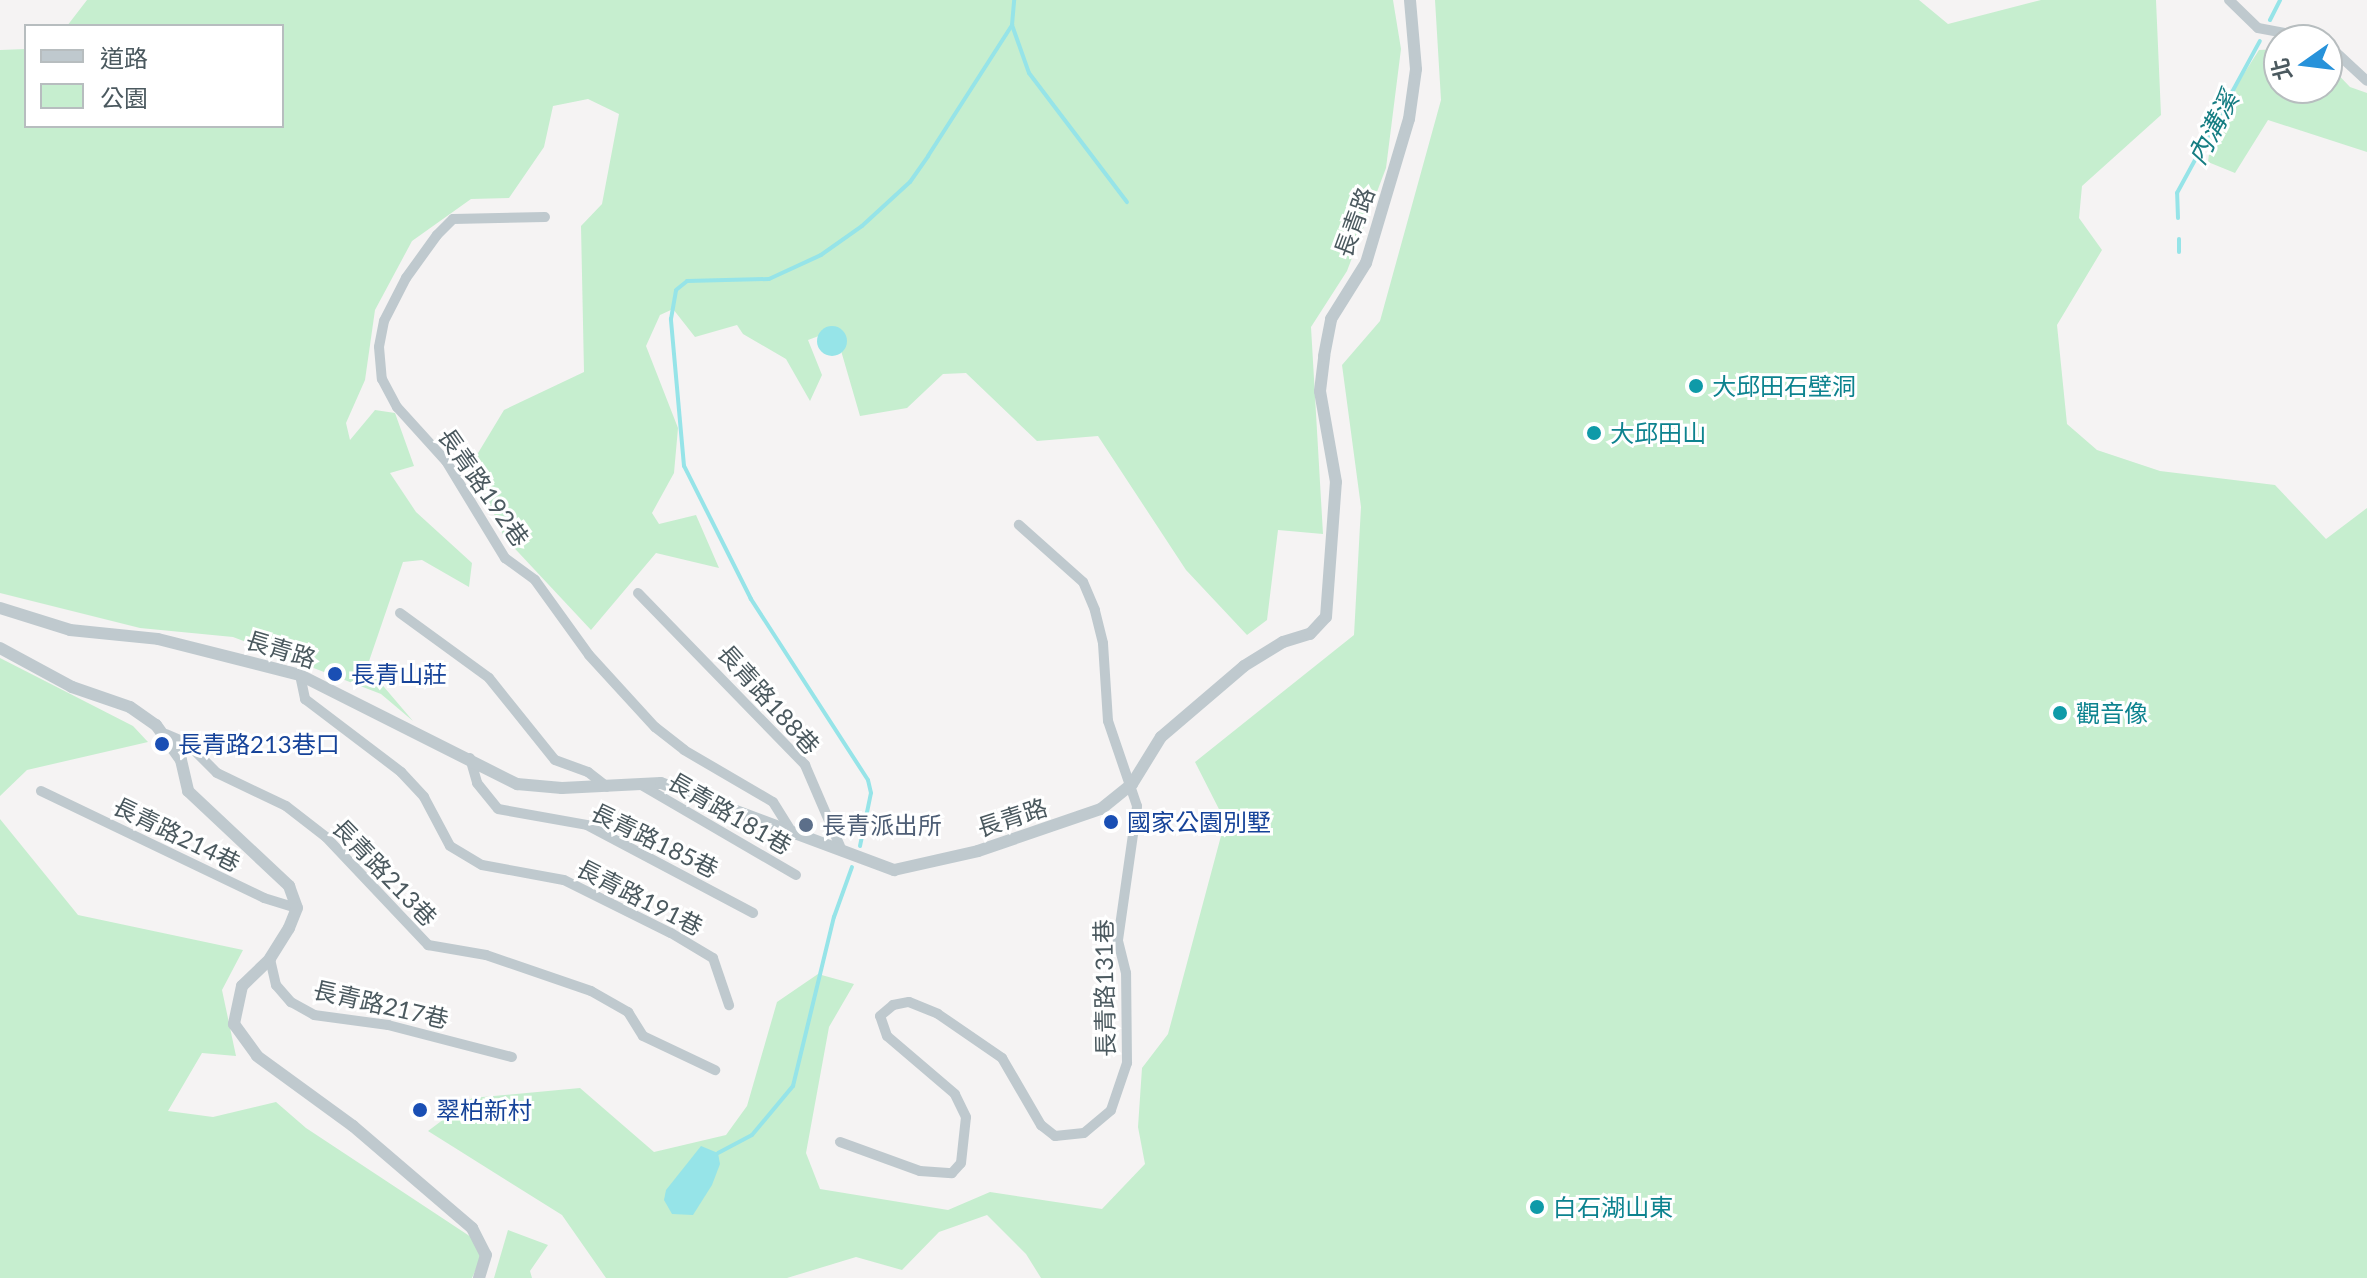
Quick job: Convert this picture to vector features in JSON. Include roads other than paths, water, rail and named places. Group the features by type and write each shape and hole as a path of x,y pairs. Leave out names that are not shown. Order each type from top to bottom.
{"street":[{"name":"長青路","path":"0,608 70,630 158,639 300,675 526,786 607,787 661,783 701,795 894,870 927,865 1101,809 1132,784 1161,737 1244,666 1283,642 1310,634 1326,617 1336,482 1320,391 1324,356 1331,319 1366,263 1409,119 1416,69 1410,0"},
{"path":"2229,0 2258,28 2263,29"},
{"path":"2343,59 2367,81"},
{"name":"長青路192巷","path":"545,217 453,219 406,278 384,321 382,379 397,407 446,461 505,558 535,580 589,655 655,727 684,750 773,802 790,829"},
{"name":"長青路131巷","path":"840,1142 920,1171 952,1173 961,1163 966,1117 955,1094 887,1036 880,1016 893,1005 909,1002 938,1014 1002,1058 1041,1125 1055,1136 1084,1133 1111,1110 1127,1063 1126,973 1118,940 1137,806 1108,721 1103,643 1083,582 1019,525"},
{"name":"長青路188巷","path":"638,593 805,765 842,851"},
{"path":"400,613 489,678 555,760 588,772 607,787"},
{"path":"0,648 72,687 130,707 166,734 181,760 188,791 289,886 297,908 270,959 242,986 234,1024 257,1056 353,1126 472,1228 486,1255 479,1278"},
{"name":"長青路191巷","path":"300,675 305,699 401,772 424,797 450,846 482,865 564,880 671,933 713,958 729,1005"},
{"name":"長青路213巷","path":"166,734 187,743 217,773 286,806 326,837 428,945 486,955 591,991 628,1012 643,1036 715,1070"},
{"name":"長青路185巷","path":"470,758 477,783 498,809 587,825 753,913"},
{"name":"長青路181巷","path":"643,786 796,875"},
{"name":"長青路214巷","path":"41,791 264,898 297,908"},
{"name":"長青路217巷","path":"270,959 276,985 291,1002 314,1015 388,1025 512,1057"}],"water":[{"path":"832,326 842,331 847,341 842,351 832,356 822,351 817,341 822,331"},
{"path":"701,1146 718,1153 720,1164 712,1185 693,1215 672,1214 664,1200 666,1190"}],"waterway":[{"path":"860,846 871,793 868,780 751,599 684,466 671,319 676,290 687,281 769,279 821,255 862,226 910,182 928,156 1012,25 1014,0"},
{"name":"內溝溪","path":"2270,20 2280,0"},
{"path":"1012,25 1029,73 1127,202"},
{"name":"內溝溪","path":"2178,218 2177,193 2260,41"},
{"name":"內溝溪","path":"2179,239 2179,252"},
{"path":"718,1153 752,1135 793,1086 834,917 852,867"}],"place":[{"name":"大邱田石壁洞","path":"1696,386"},
{"name":"大邱田山","path":"1594,433"},
{"name":"長青山莊","path":"335,674"},
{"name":"觀音像","path":"2060,713"},
{"name":"長青路213巷口","path":"162,744"},
{"name":"國家公園別墅","path":"1111,822"},
{"name":"長青派出所","path":"806,825"},
{"name":"翠柏新村","path":"420,1110"},
{"name":"白石湖山東","path":"1537,1207"}]}
